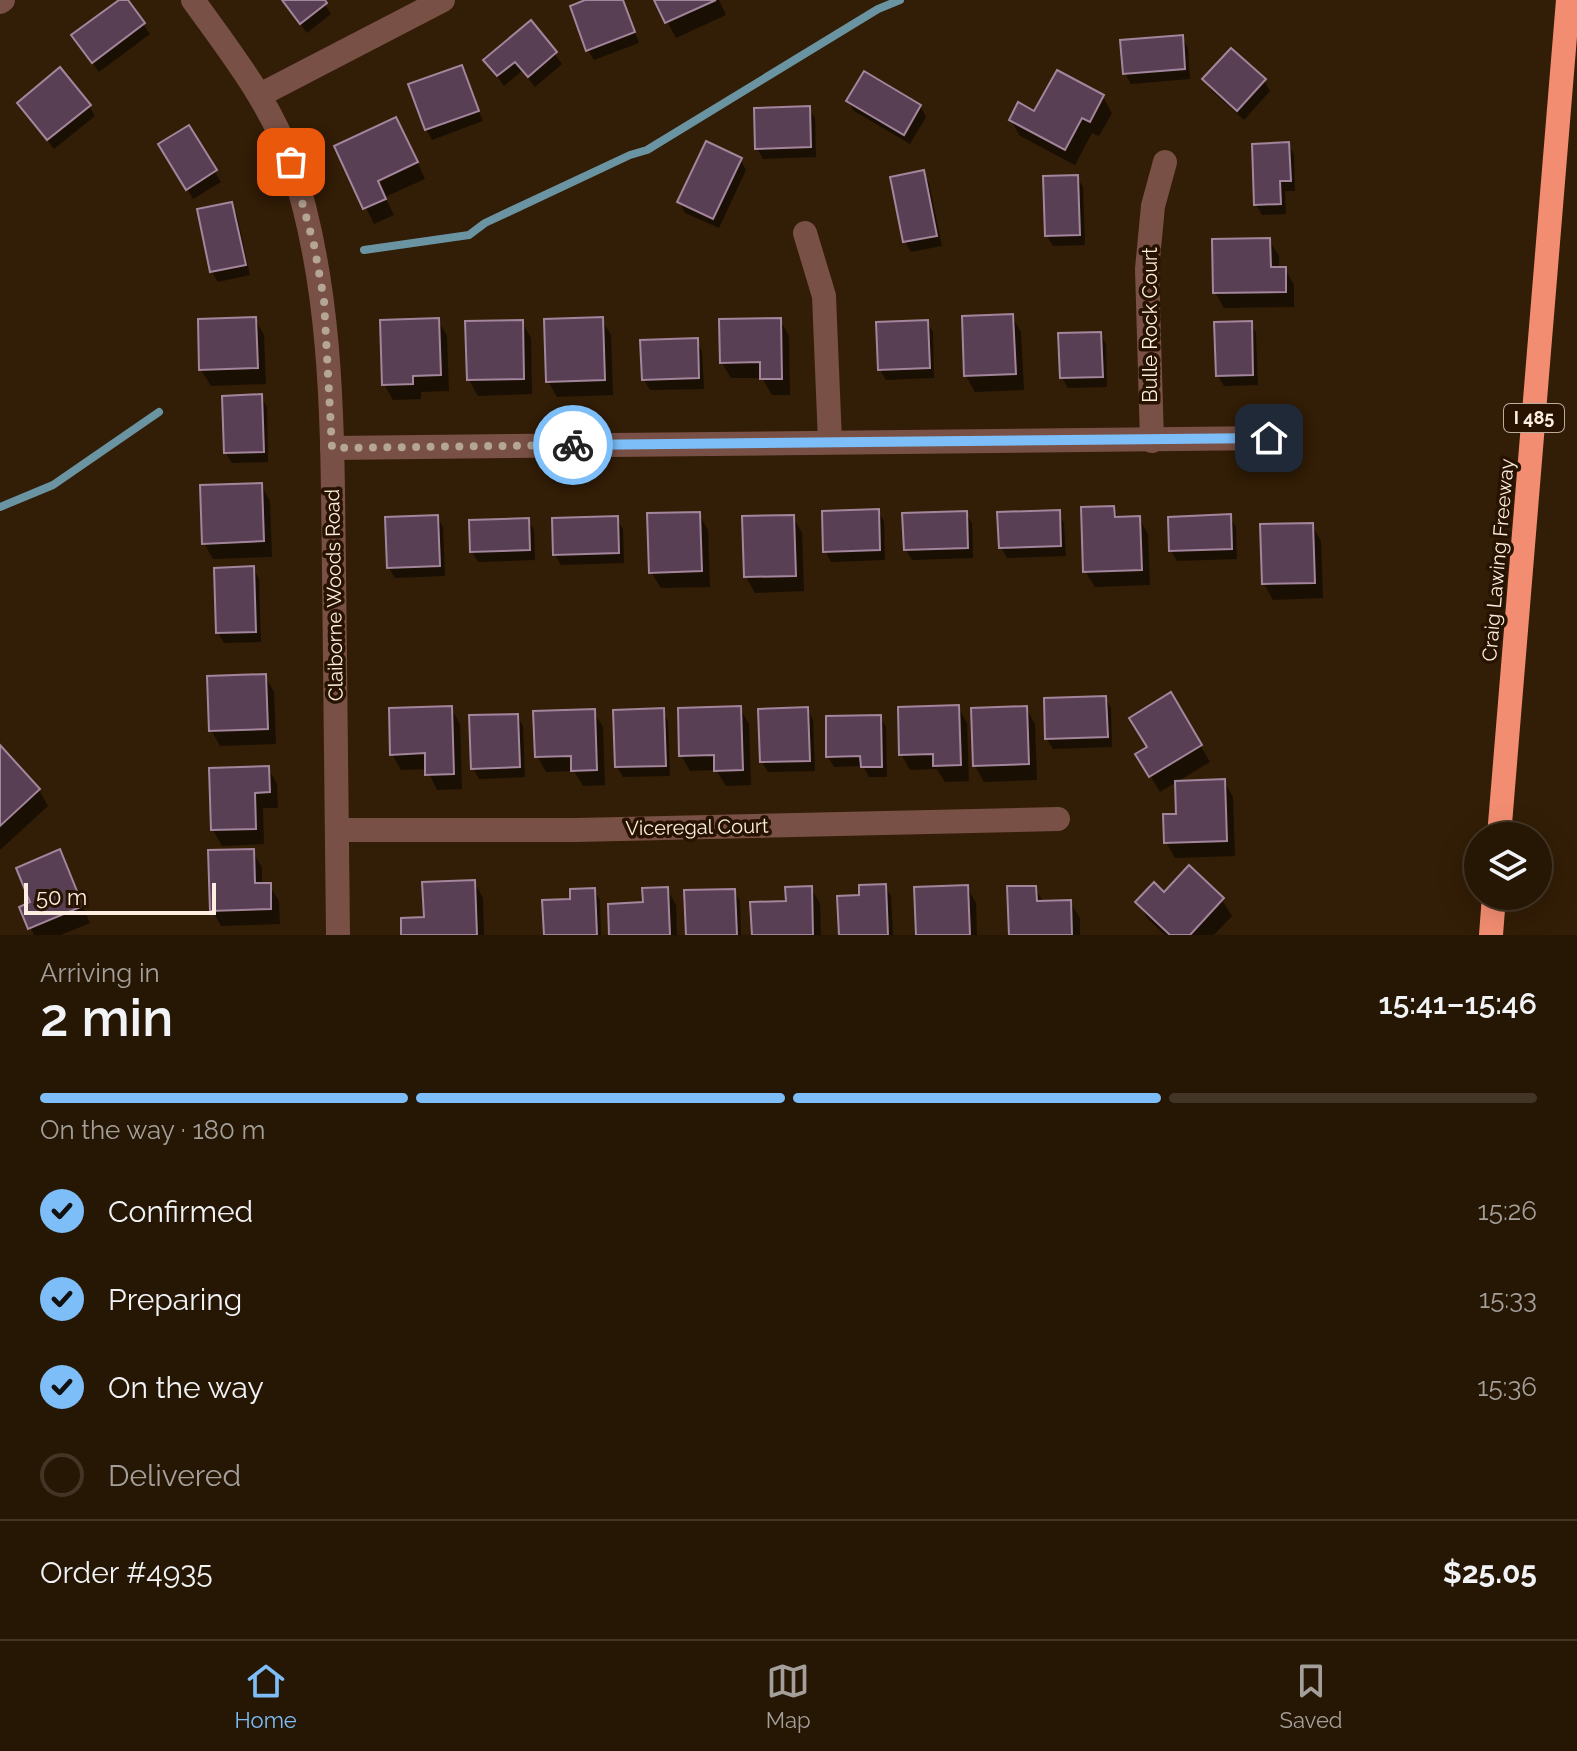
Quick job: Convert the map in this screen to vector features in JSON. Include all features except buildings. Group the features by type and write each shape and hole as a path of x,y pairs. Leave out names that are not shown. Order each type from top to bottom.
{"highway":[{"name":"Craig Lawing Freeway","path":"1500,822 1568,0"},
{"path":"1491,935 1493,910"}],"street":[{"name":"Claiborne Woods Road","path":"193,0 260,95 291,162 314,245 324,300 332,448 338,935"},
{"path":"260,95 443,0"},
{"name":"Bulle Rock Court","path":"1152,441 1147,269 1153,206 1165,162"},
{"path":"805,233 824,296 830,442"},
{"path":"332,448 1269,438"},
{"name":"Viceregal Court","path":"337,830 576,830 1058,819"}],"waterway":[{"path":"364,250 469,235 485,223 630,155 647,150 878,9 900,0"},
{"path":"0,507 53,485 159,412"}],"way so far":[{"path":"291,162 314,245 324,300 332,448 573,445"}],"route":[{"path":"573,445 1269,438"}]}
